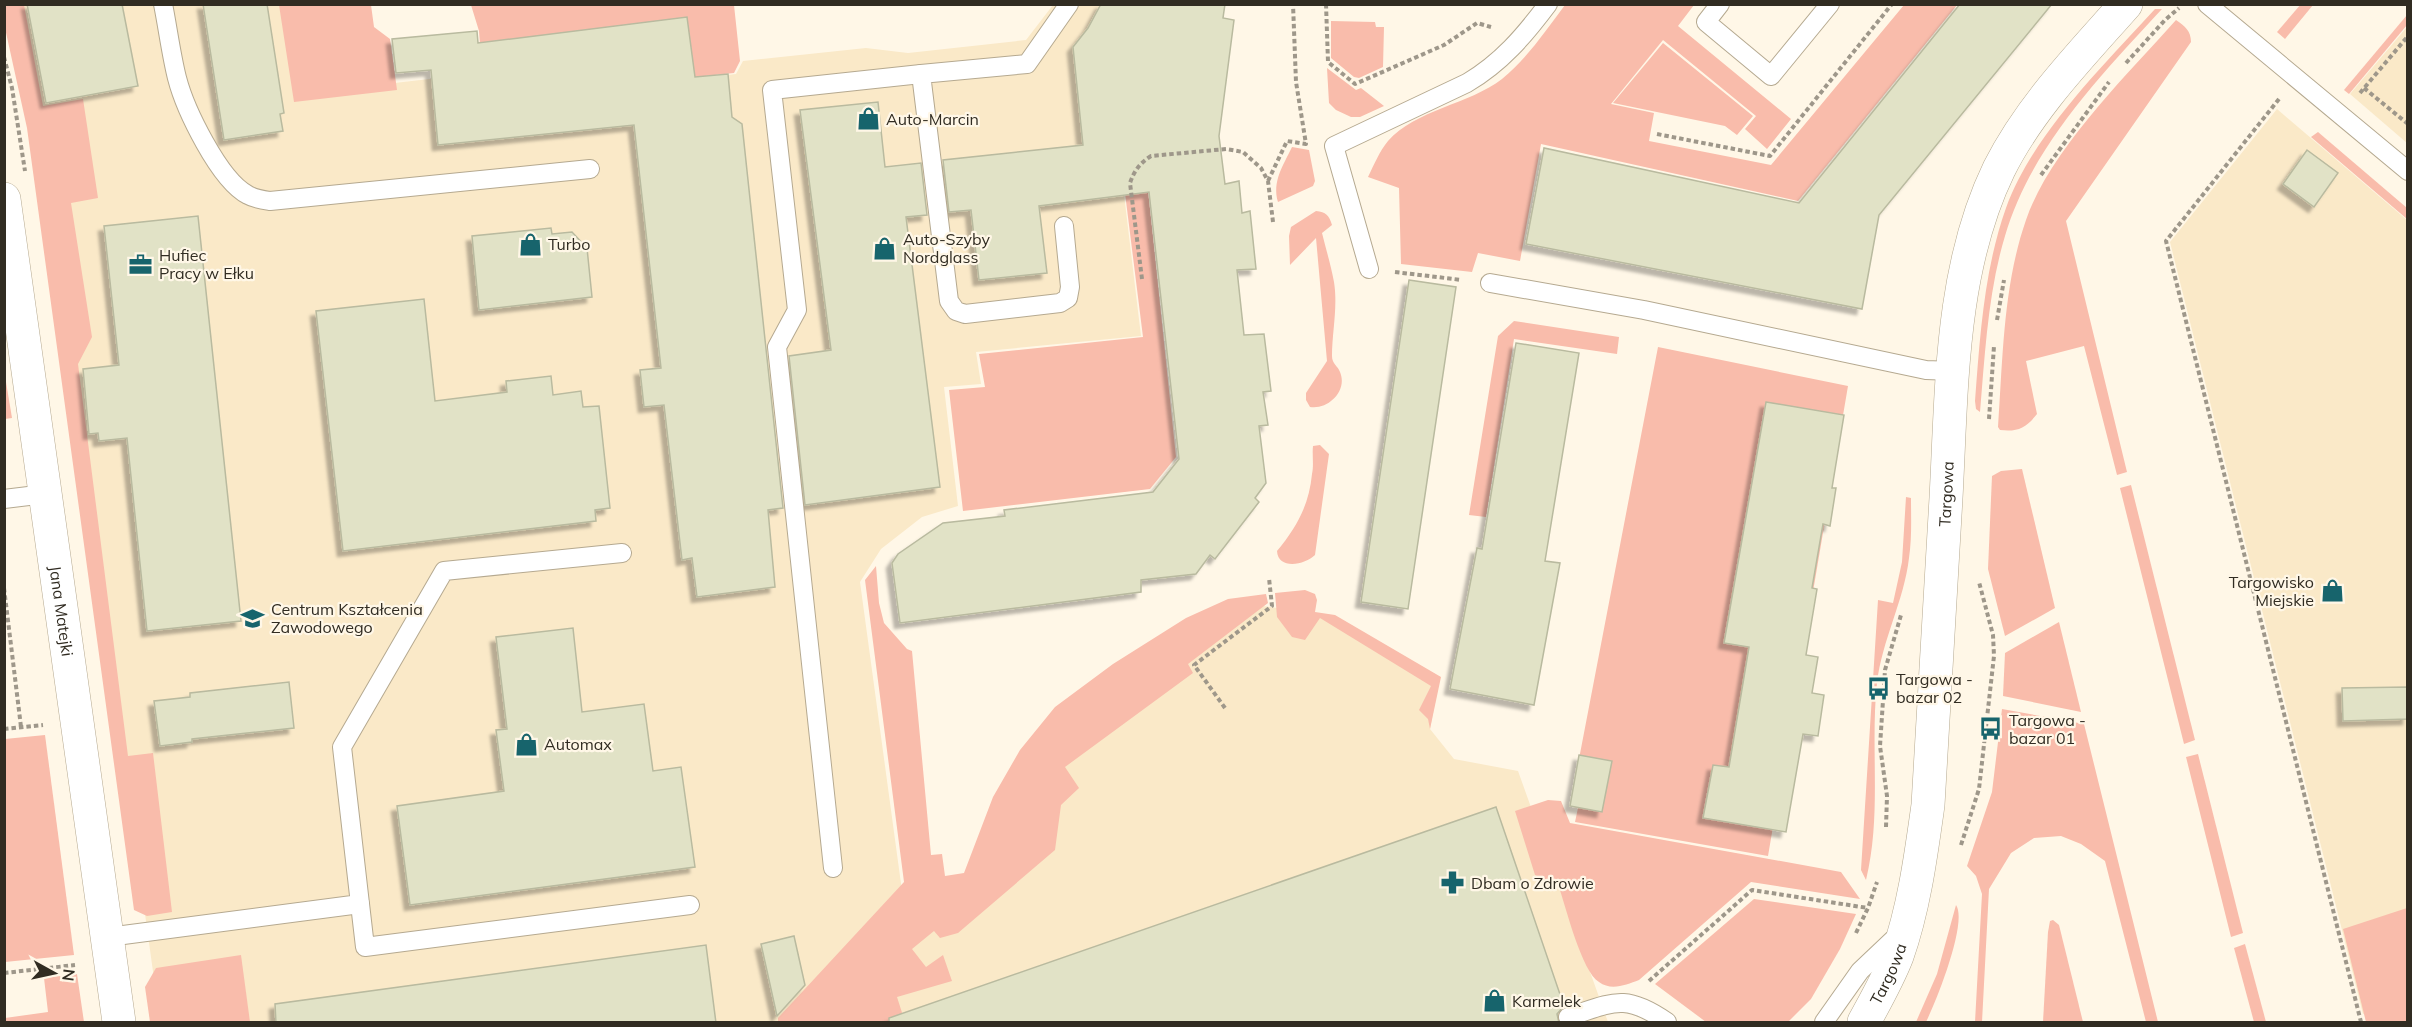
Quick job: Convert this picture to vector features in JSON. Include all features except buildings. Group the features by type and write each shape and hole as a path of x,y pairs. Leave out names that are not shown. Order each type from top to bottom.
{"street":[{"name":"Targowa","path":"1864,1023 1894,962 1904,930 1922,851 1928,805 1953,371 1964,278 1972,242 1984,204 2000,168 2036,111 2126,4"},
{"name":"Jana Matejki","path":"4,198 119,1023"}],"lane":[{"path":"163,4 178,80 193,118 213,159 233,184 252,197 270,201 590,169"},
{"path":"833,867 777,347 797,310 772,90 1027,64 1069,4"},
{"path":"1369,269 1334,146 1488,71 1508,54 1548,4"},
{"path":"1720,4 1706,22 1771,76 1830,4"},
{"path":"2206,4 2408,171"},
{"path":"921,74 950,301 956,311 966,314 977,313 1060,303 1068,298 1070,287 1064,226"},
{"path":"1490,283 1644,310 1926,370 1953,371"},
{"path":"4,499 45,494"},
{"path":"622,553 444,572 342,747 365,947 690,905"},
{"path":"108,937 360,904"},
{"path":"1824,1023 1860,971 1904,930"},
{"path":"1568,1017 1615,1002 1638,1005 1667,1023"}],"path":[{"path":"1268,181 1287,141 1306,144 1296,82 1293,4"},
{"path":"1326,4 1328,62 1355,84 1444,45 1477,23 1500,30"},
{"path":"1657,134 1770,156 1892,4"},
{"path":"2118,72 2165,20 2184,4"},
{"path":"2341,116 2408,36"},
{"path":"2038,178 2062,142 2110,80"},
{"path":"2364,88 2408,124"},
{"path":"2283,95 2166,241 2361,1023"},
{"path":"1142,279 1130,183 1143,161 1151,156 1226,149 1243,152 1261,168 1268,181 1273,222"},
{"path":"1369,269 1490,283"},
{"path":"1997,323 2005,273"},
{"path":"1989,423 1994,344"},
{"path":"1225,708 1194,665 1272,606 1269,578"},
{"path":"4,588 21,727"},
{"path":"1884,838 1887,796 1880,746 1885,670 1904,607"},
{"path":"4,729 51,725"},
{"path":"1855,935 1868,908 1877,881"},
{"path":"1638,1005 1646,985 1752,890 1868,908"},
{"path":"4,973 82,964"}],"shaded area":[{"path":"2301,4 2313,5 2285,39 2277,32"},
{"path":"4,5 24,5 43,106 83,99 98,198 71,203 92,337 78,364 128,756 153,753 172,912 147,916 134,910 27,128 5,28"},
{"path":"19,5 312,5 324,91 491,72 495,101 736,74 743,61 866,48 908,53 1026,40 1053,5 1124,5 1119,153 1141,336 976,352 981,384 944,387 958,506 922,517 881,549 860,582 902,891 970,879 1001,801 1263,606 1334,616 1440,677 1430,729 1454,759 1518,771 1608,1022 160,1022"},
{"path":"279,5 371,5 374,27 390,39 397,90 294,102"},
{"path":"471,5 734,5 740,61 734,73 497,98 482,70 479,31"},
{"path":"1565,5 1694,5 1678,26 1791,119 1767,149 1745,129 1756,116 1663,40 1611,104 1654,113 1649,141 1771,165 1904,5 1957,5 1798,201 1541,144 1520,261 1478,253 1472,272 1401,264 1399,188 1368,177 1382,150 1399,130 1427,114 1489,88 1502,79 1528,53"},
{"path":"2155,9 2162,9 2092,86 2050,142 2017,203 2005,236 1995,279 1988,323 1980,412 1976,409 1975,401 1984,303 1993,255 2006,208 2033,154 2051,128 2071,102"},
{"path":"2407,15 2407,25 2349,94 2344,90"},
{"path":"2176,20 2187,29 2191,42 2066,221 2127,472 2117,475 2084,346 2026,361 2037,414 2029,423 2017,430 2000,430 1998,427 2008,296 2018,245 2026,220 2037,194 2053,167 2092,114"},
{"path":"1331,21 1375,22 1376,27 1384,27 1383,67 1359,78 1354,77 1331,58"},
{"path":"2407,27 2407,143 2350,94"},
{"path":"1663,43 1753,116 1737,135 1725,126 1613,103"},
{"path":"1327,68 1356,90 1361,88 1384,106 1360,117 1351,117 1336,110 1329,103"},
{"name":"Targowisko Miejskie","path":"2277,109 2407,220 2407,1007 2363,1014 2170,242"},
{"path":"2318,132 2407,208 2407,219 2311,137"},
{"path":"1292,147 1309,150 1315,181 1313,186 1278,202 1277,180"},
{"path":"1144,152 1176,457 1150,489 963,511 949,390 985,387 979,354 1143,337 1120,153"},
{"path":"1316,211 1327,215 1332,225 1322,233 1335,291 1332,359 1342,379 1335,398 1323,405 1310,407 1306,400 1306,393 1327,361 1316,238 1290,265 1289,236 1291,227"},
{"path":"1514,321 1619,337 1617,354 1514,339 1486,517 1469,515 1498,336"},
{"path":"1658,347 1848,386 1768,856 1575,822 1578,808 1570,806"},
{"path":"4,370 12,418 5,419 4,419"},
{"path":"1320,445 1329,454 1315,555 1299,563 1287,563 1282,561 1277,551 1296,524 1305,506 1313,471 1313,446"},
{"path":"2022,469 2055,608 2005,636 1988,569 1992,476 2001,471"},
{"path":"2131,485 2195,740 2184,744 2120,488"},
{"path":"1906,497 1911,498 1909,558 1903,590 1883,651 1877,683 1875,806 1871,856 1866,880 1861,870 1878,600 1893,603 1902,562"},
{"path":"876,566 879,603 884,623 907,649 912,651 931,855 942,854 945,876 964,873 993,797 1020,750 1055,707 1113,664 1186,618 1228,599 1266,594 1268,603 1188,664 1193,673 1065,767 1079,788 1061,805 1055,850 958,933 940,938 934,931 912,949 926,967 943,955 952,981 897,997 905,1022 778,1022 778,1018 904,882 865,580"},
{"path":"1305,590 1315,594 1317,600 1315,612 1335,615 1441,677 1430,729 1428,719 1419,710 1431,686 1320,618 1305,640 1292,637 1277,617 1275,593"},
{"path":"2059,622 2081,712 2003,696 2005,653"},
{"path":"2002,709 2084,724 2158,1022 2146,1022 2105,861 2081,844 2061,836 2034,838 2011,853 1989,889 1982,1022 1975,1022 1982,894 1976,876 1967,866 1992,792"},
{"path":"45,735 74,955 5,962 5,739"},
{"path":"2198,754 2243,933 2231,937 2186,757"},
{"path":"1548,800 1561,801 1570,823 1841,872 1860,899 1751,882 1639,980 1619,986 1604,985 1593,976 1581,953 1559,887 1535,875 1515,811"},
{"path":"1754,899 1856,914 1840,949 1811,999 1788,1022 1706,1022 1655,984"},
{"path":"1956,905 1959,914 1958,928 1943,981 1926,1022 1916,1022 1937,974"},
{"path":"2407,908 2407,1022 2366,1022 2343,929"},
{"path":"2053,920 2059,925 2083,1022 2043,1022 2048,932 2050,921"},
{"path":"2245,944 2266,1022 2254,1022 2234,948"},
{"path":"241,955 250,1022 150,1022 145,987 156,968"},
{"path":"77,974 84,1022 5,1022 5,1018 48,1012 44,978"}],"place":[{"name":"Auto-Marcin","path":"868,119"},
{"name":"Turbo","path":"530,244"},
{"name":"Auto-Szyby Nordglass","path":"885,248"},
{"name":"Hufiec Pracy w Ełku","path":"141,264"},
{"name":"Targowisko Miejskie","path":"2332,591"},
{"name":"Centrum Kształcenia Zawodowego","path":"253,618"},
{"name":"Targowa - bazar 02","path":"1878,688"},
{"name":"Targowa - bazar 01","path":"1991,729"},
{"name":"Automax","path":"526,744"},
{"name":"Dbam o Zdrowie","path":"1453,883"},
{"name":"Karmelek","path":"1494,1001"}]}
